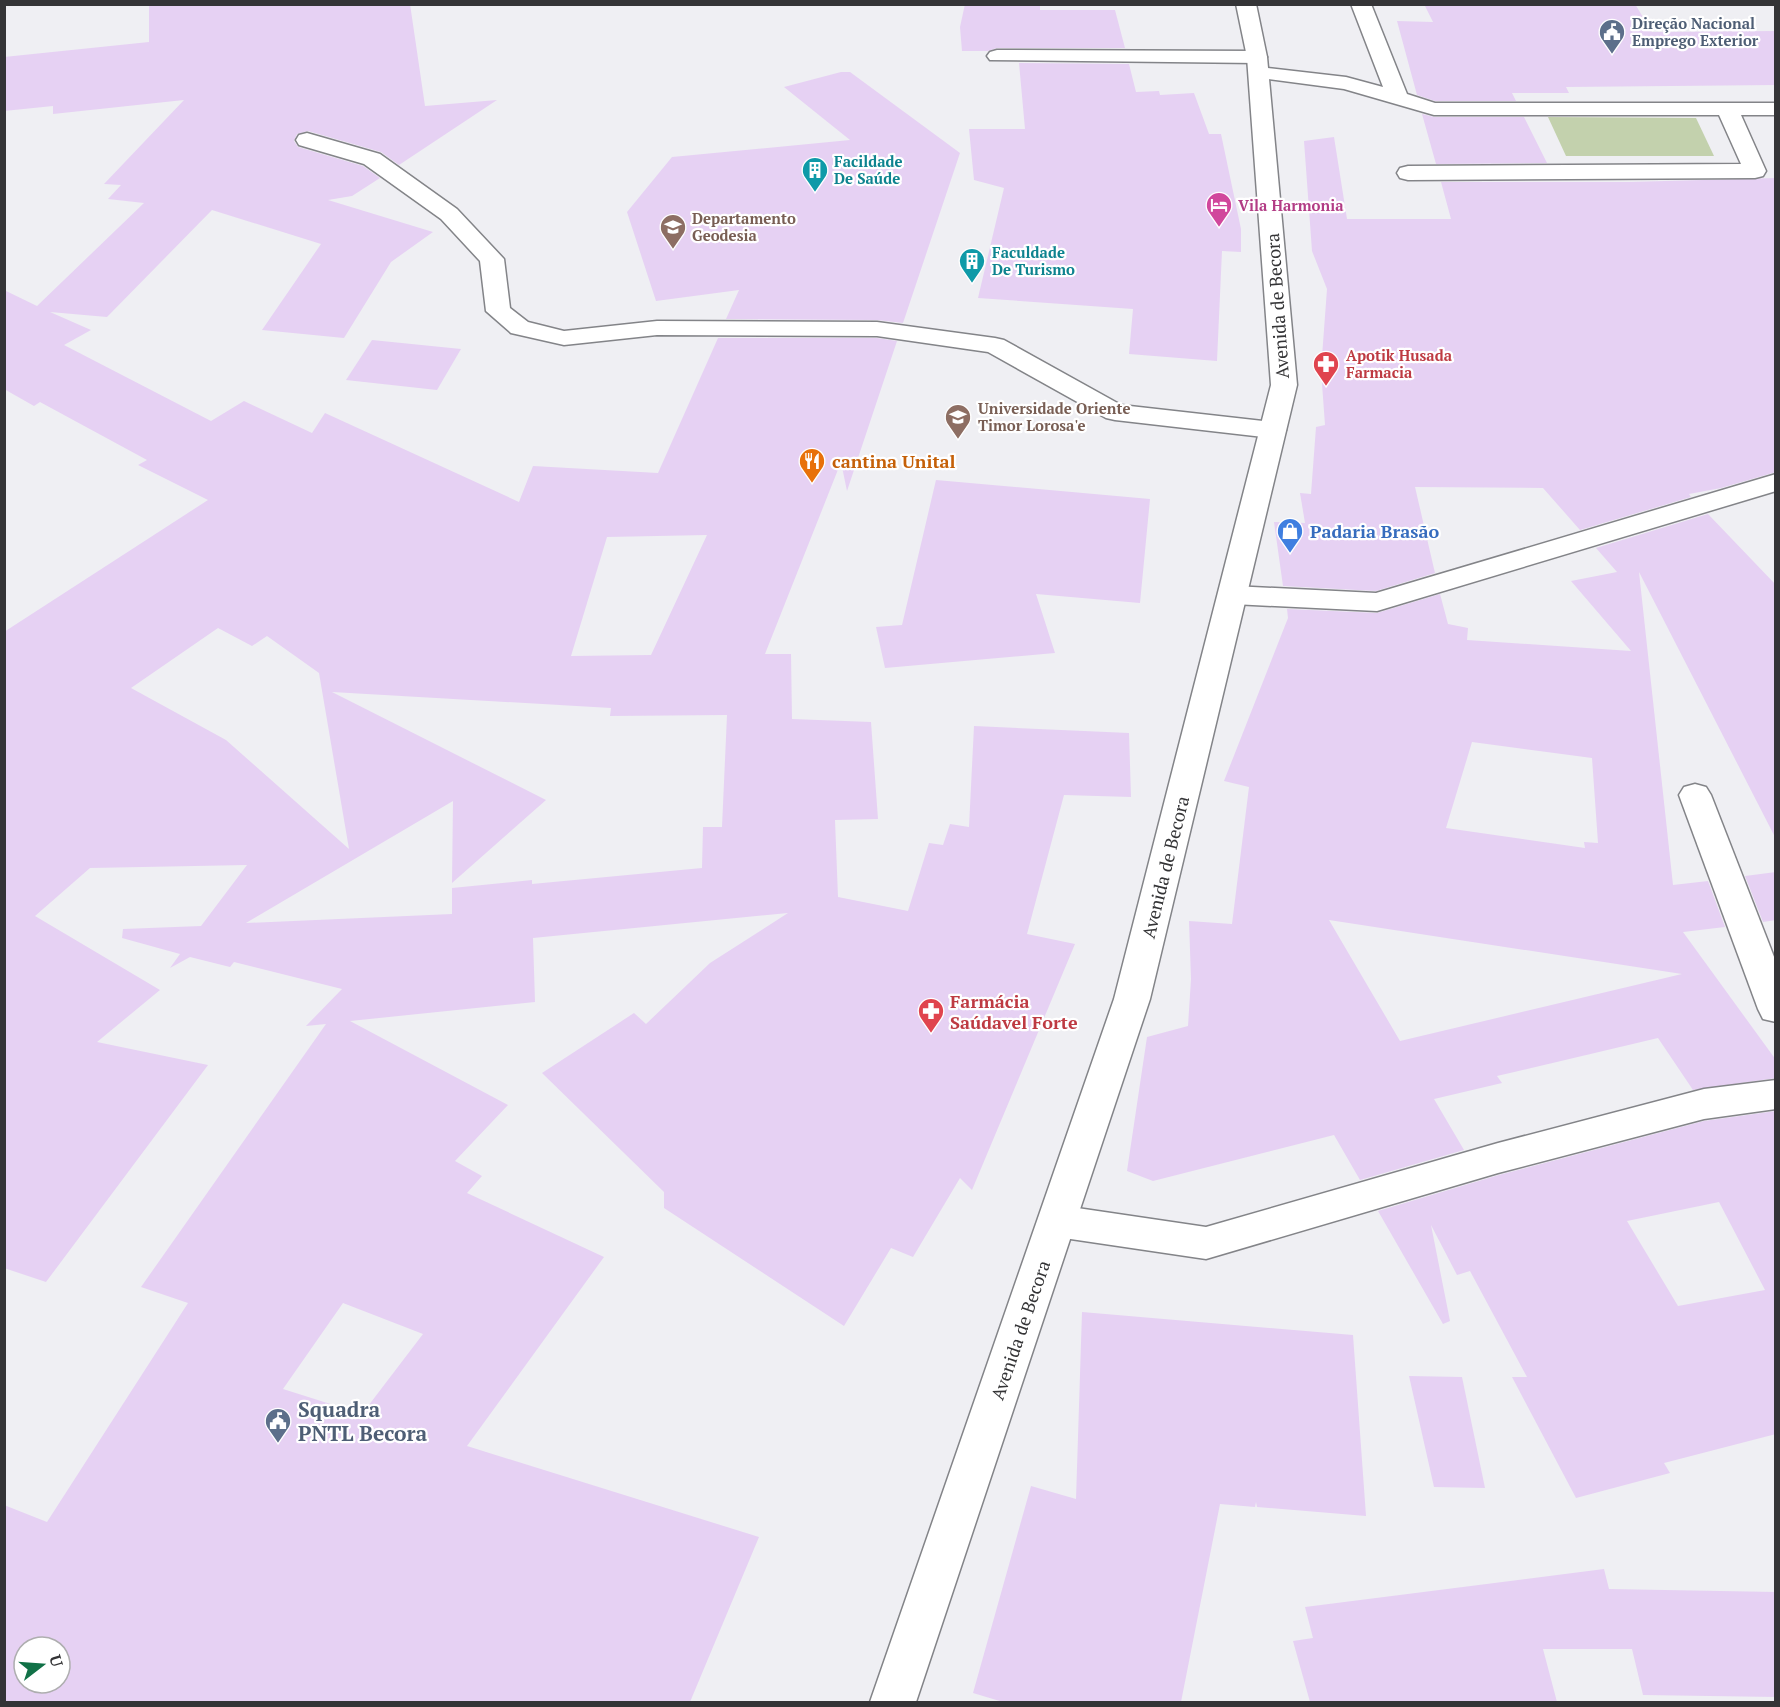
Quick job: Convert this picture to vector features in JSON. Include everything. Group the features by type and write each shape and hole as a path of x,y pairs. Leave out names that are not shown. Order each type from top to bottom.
{"street":[{"name":"Avenida de Becora","path":"893,1702 1132,999 1284,385 1258,65 1246,4"},
{"path":"1361,4 1398,98"},
{"path":"997,56 1258,65 1346,83 1434,109 1772,109"},
{"path":"1408,172 1755,171 1727,109"},
{"path":"307,140 372,159 449,214 492,259 498,311 520,328 564,338 657,328 877,329 995,345 1115,412 1273,430"},
{"path":"1233,595 1377,602 1776,482"},
{"path":"1695,795 1776,1010"},
{"path":"1057,1221 1206,1243 1498,1158 1704,1104 1776,1094"}],"green space":[{"path":"1548,117 1696,118 1714,156 1566,156"}],"building":[{"path":"149,4 410,4 425,106 497,100 399,165 381,152 308,131 297,134 294,141 298,147 363,166 380,178 352,196 328,200 433,232 391,262 344,338 262,330 321,244 212,210 107,317 50,312 91,330 64,345 211,421 244,401 312,433 325,413 519,502 533,466 658,473 718,338 877,338 897,341 847,491 841,462 765,654 791,654 792,719 871,722 878,819 835,820 838,897 908,911 929,843 943,845 950,824 969,827 974,726 1129,733 1131,797 1064,795 1027,934 1075,944 972,1190 960,1178 913,1257 891,1248 844,1326 664,1208 664,1192 542,1073 634,1013 646,1024 710,963 788,913 533,938 535,1002 350,1021 508,1105 455,1161 482,1176 467,1193 604,1257 467,1446 759,1537 690,1702 4,1702 4,1505 47,1522 188,1303 141,1287 326,1024 306,1026 342,989 234,962 230,967 190,957 170,968 180,954 122,938 123,929 201,926 247,865 90,868 35,916 160,990 97,1042 208,1065 46,1282 4,1268 4,632 208,500 138,465 147,460 40,402 34,406 4,389 4,290 37,306 144,203 108,199 121,185 104,184 184,100 53,114 53,106 4,111 4,57 149,42","holes":["707,535 651,655 571,656 607,537","218,628 252,646 267,636 319,673 349,849 226,740 131,688","332,692 611,708 610,716 727,715 722,827 703,827 702,868 532,884 532,880 452,888 452,914 246,923 453,801 452,883 546,800","343,1303 423,1334 362,1414 283,1389"]},
{"path":"965,4 1040,6 1040,10 1115,10 1125,48 997,48 988,51 962,51 960,27"},
{"path":"1424,4 1635,4 1652,32 1776,31 1776,85 1566,87 1569,93 1512,93 1516,101 1435,101 1417,95 1397,21 1433,22"},
{"path":"1019,63 1129,64 1136,92 1159,91 1160,95 1194,93 1209,134 1221,134 1241,229 1241,252 1222,251 1217,361 1129,354 1133,309 978,298 1004,188 974,180 969,129 1025,129"},
{"path":"841,72 850,72 960,153 903,323 877,320 726,319 739,290 656,301 627,212 672,157 850,140 784,87"},
{"path":"1422,114 1434,117 1524,117 1547,163 1436,164"},
{"path":"1334,137 1347,219 1451,219 1441,182 1629,182 1776,178 1776,472 1721,488 1689,494 1691,497 1580,530 1543,488 1415,487 1435,573 1376,591 1283,586 1274,522 1305,523 1300,493 1311,494 1316,427 1325,425 1321,370 1327,289 1312,251 1304,141"},
{"path":"372,340 461,349 437,390 346,380"},
{"path":"936,480 1150,499 1140,603 1036,594 1055,653 885,668 876,627 902,625"},
{"path":"1708,514 1776,585 1776,839 1639,572 1673,885 1708,881 1725,927 1683,932 1776,1060 1776,1078 1693,1090 1658,1038 1497,1076 1502,1083 1434,1099 1464,1150 1360,1180 1334,1135 1153,1181 1127,1171 1147,1037 1188,1026 1191,979 1189,921 1232,924 1249,787 1224,781 1288,618 1287,609 1377,613 1440,594 1448,624 1468,628 1467,640 1631,651 1571,581 1617,572 1596,548","holes":["1472,742 1592,758 1598,843 1584,842 1585,848 1446,828","1329,920 1682,974 1400,1041"]},
{"path":"1776,872 1776,920 1763,922 1745,876"},
{"path":"1776,1111 1776,1434 1664,1463 1670,1473 1576,1498 1512,1377 1527,1377 1470,1271 1457,1275 1431,1225 1450,1321 1443,1324 1378,1211 1499,1175 1704,1121","holes":["1719,1202 1765,1290 1678,1306 1627,1221"]},
{"path":"1082,1312 1353,1335 1366,1516 1257,1507 1256,1502 1255,1507 1220,1504 1181,1702 1003,1702 973,1693 1031,1486 1076,1499"},
{"path":"1409,1376 1462,1377 1485,1488 1434,1487"},
{"path":"1604,1569 1609,1589 1776,1592 1776,1697 1643,1695 1632,1649 1543,1649 1557,1702 1310,1702 1293,1641 1313,1638 1305,1607"}],"place":[{"name":"Direção Nacional Emprego Exterior","path":"1612,55"},
{"name":"Facildade De Saúde","path":"815,193"},
{"name":"Vila Harmonia","path":"1219,228"},
{"name":"Departamento Geodesia","path":"673,250"},
{"name":"Faculdade De Turismo","path":"972,284"},
{"name":"Apotik Husada Farmacia","path":"1326,387"},
{"name":"Universidade Oriente Timor Lorosa'e","path":"958,440"},
{"name":"cantina Unital","path":"812,484"},
{"name":"Padaria Brasão","path":"1290,554"},
{"name":"Farmácia Saúdavel Forte","path":"931,1034"},
{"name":"Squadra PNTL Becora","path":"278,1444"}]}
